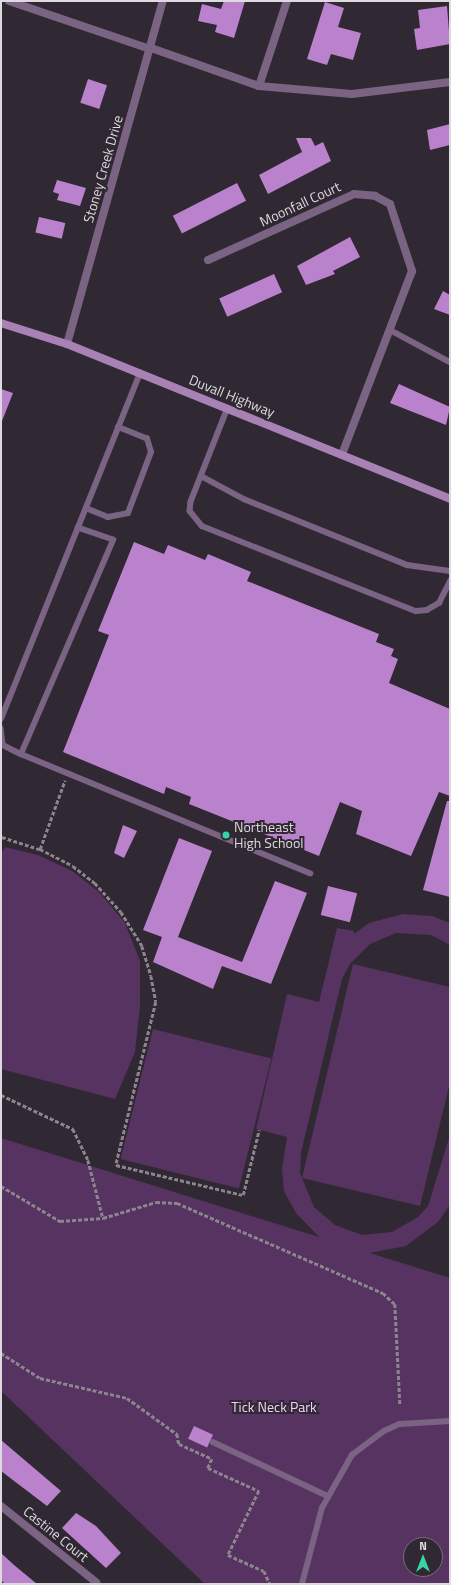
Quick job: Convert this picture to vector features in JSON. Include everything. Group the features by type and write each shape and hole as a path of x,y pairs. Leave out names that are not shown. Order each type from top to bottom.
{"street":[{"path":"9,1 27,4 259,86 352,94 450,82"},
{"name":"Stoney Creek Drive","path":"67,344 163,1"},
{"path":"259,86 287,1"},
{"name":"Moonfall Court","path":"208,260 354,194 375,196 390,204 412,271 342,454"},
{"name":"Duvall Highway","path":"1,323 67,344 450,499"},
{"name":"Castine Court","path":"1,1506 96,1582"}],"lane":[{"path":"390,330 450,362"},
{"path":"1,718 140,373"},
{"path":"228,408 201,476 190,512 194,519 212,532 416,611 427,610 439,603 450,581"},
{"path":"86,508 108,517 128,513 151,452 147,439 118,427"},
{"path":"201,476 244,499 408,565 450,571"},
{"path":"21,754 113,540 78,528"},
{"path":"1,728 3,745 67,776 310,873"},
{"path":"302,1584 328,1496 352,1455 384,1431 420,1421 450,1421"},
{"path":"213,1442 328,1496"}],"path":[{"path":"40,849 67,776"},
{"path":"1,837 40,849 73,866 95,883 122,912 142,946 156,1002 116,1165 243,1195 260,1130"},
{"path":"1,1095 73,1129 88,1160 103,1218"},
{"path":"1,1186 60,1221 103,1218 156,1202 176,1203 383,1293 395,1304 400,1404"},
{"path":"1,1353 40,1378 127,1398 176,1434 179,1444 212,1459 208,1468 260,1491 228,1555 264,1571 270,1584"}],"green space":[{"path":"5,847 38,855 72,871 99,892 125,923 140,961 140,1006 135,1052 115,1099 1,1069 1,854"},
{"name":"Tick Neck Park","path":"403,914 432,916 450,923 450,945 431,935 396,933 370,944 350,964 342,979 301,1153 300,1173 314,1207 335,1225 362,1235 392,1232 418,1217 428,1206 450,1135 450,1205 438,1222 406,1246 370,1253 450,1278 450,1584 205,1584 1,1391 1,1138 319,1237 296,1213 284,1191 282,1169 287,1137 256,1129 287,994 319,1002 337,928 354,931 354,934 369,923"},
{"path":"353,964 450,987 450,1082 420,1206 302,1178"},
{"path":"153,1029 271,1059 239,1189 121,1159"}],"building":[{"path":"224,1 245,1 234,38 215,32 217,25 198,21 202,4 221,9"},
{"path":"325,2 344,8 338,27 361,33 353,60 331,54 327,65 307,59"},
{"path":"447,6 450,44 417,50 414,29 420,28 418,10"},
{"path":"88,79 107,85 99,109 80,103"},
{"path":"450,124 450,145 430,150 427,130"},
{"path":"296,138 311,138 315,146 323,142 331,161 268,194 259,175 302,152"},
{"path":"57,180 86,188 80,206 57,200 59,194 53,192"},
{"path":"237,183 246,201 182,234 173,216"},
{"path":"39,217 65,223 62,239 35,233"},
{"path":"350,237 360,257 333,271 335,274 306,285 297,266"},
{"path":"274,274 282,292 227,317 219,298"},
{"path":"443,291 450,295 450,315 434,309"},
{"path":"399,384 450,407 446,425 390,403"},
{"path":"1,389 13,393 2,421 1,421"},
{"path":"134,542 164,554 168,545 205,560 208,554 251,572 247,581 379,634 376,642 394,649 391,656 398,659 389,683 450,709 450,796 439,792 411,856 356,834 362,811 340,802 319,856 189,804 191,797 166,787 164,794 63,752 109,635 98,631"},
{"path":"447,801 450,801 450,897 423,890"},
{"path":"123,825 137,831 124,858 114,853"},
{"path":"179,838 212,851 178,937 242,962 275,881 307,893 271,984 222,966 213,989 153,962 162,937 143,930"},
{"path":"328,886 357,893 350,922 321,915"},
{"path":"194,1426 213,1435 207,1448 188,1439"},
{"path":"1,1440 61,1491 47,1506 1,1471"},
{"path":"76,1513 96,1526 121,1553 106,1568 62,1528"},
{"path":"1,1553 37,1584 5,1584 1,1580"}],"place":[{"name":"Northeast High School","path":"226,835"}]}
